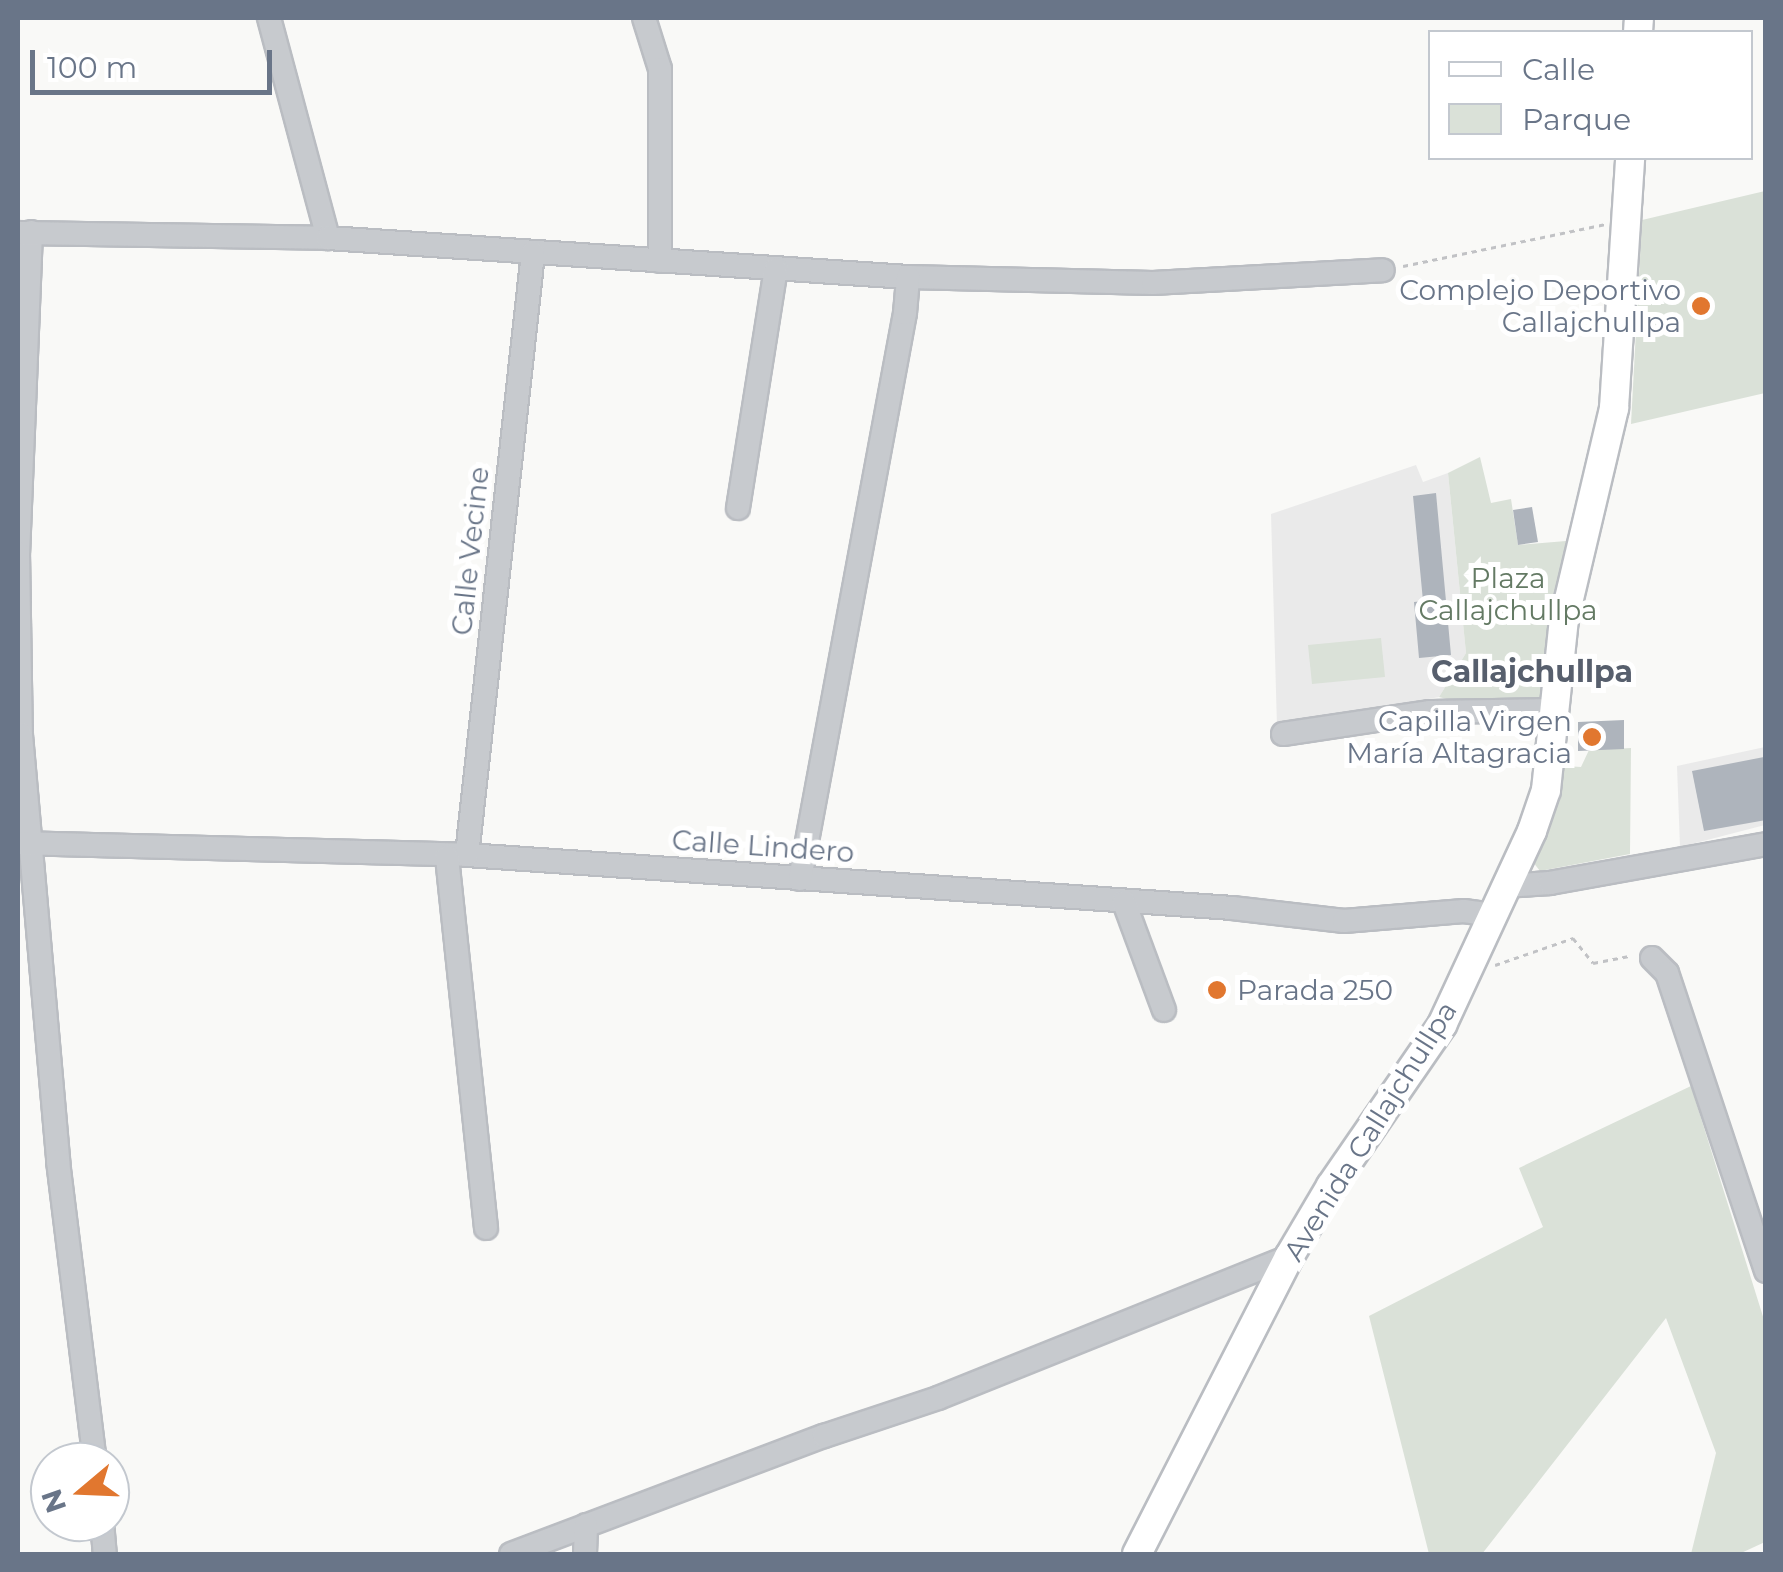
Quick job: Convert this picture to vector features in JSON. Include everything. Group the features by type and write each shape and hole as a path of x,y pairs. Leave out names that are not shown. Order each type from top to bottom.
{"main road":[{"name":"Avenida Callajchullpa","path":"1137,1554 1288,1258 1331,1186 1442,1025 1546,790 1564,620 1614,408 1630,160"}],"street":[{"path":"269,18 328,238"},
{"path":"644,18 660,69 660,261"},
{"path":"93,1442 24,843 18,553 24,233 328,238 908,277 1153,284 1383,270"},
{"name":"Calle Vecine","path":"486,1228 457,856 533,253"},
{"path":"738,508 776,268"},
{"path":"800,879 906,313 908,277"},
{"path":"1283,734 1430,712 1556,710"},
{"name":"Calle Lindero","path":"24,843 457,856 1344,920 1464,912 1491,915"},
{"path":"1505,886 1550,883 1766,844"},
{"path":"1124,902 1164,1010"},
{"path":"1652,958 1667,973 1756,1200 1766,1270"},
{"path":"510,1554 824,1436 938,1398 1288,1258"},
{"path":"585,1554 586,1525"}],"path":[{"path":"1383,270 1626,220"},
{"path":"1475,957 1490,966 1573,938 1594,963 1629,956 1652,958"}],"shaded area":[{"path":"1416,465 1423,482 1448,473 1466,653 1439,697 1277,727 1271,514"},
{"path":"1765,747 1765,825 1680,847 1677,766"}],"green space":[{"name":"Complejo Deportivo Callajchullpa","path":"1765,191 1765,393 1631,424 1642,220"},
{"name":"Plaza Callajchullpa","path":"1480,457 1491,503 1511,499 1518,545 1566,541 1551,626 1547,692 1539,703 1466,704 1439,697 1466,653 1448,473"},
{"path":"1381,638 1385,677 1312,684 1308,645"},
{"path":"1631,748 1630,854 1540,871 1533,862 1534,851 1552,816 1565,766 1581,767 1589,750"},
{"path":"1691,1086 1765,1323 1765,1542 1739,1554 1691,1554 1716,1453 1666,1318 1482,1554 1429,1554 1369,1316 1543,1227 1519,1168"}],"building":[{"path":"1436,493 1451,655 1419,658 1414,602 1423,601 1413,496"},
{"path":"1532,507 1538,542 1518,545 1513,510"},
{"path":"1624,720 1624,749 1578,751 1578,722"},
{"path":"1764,757 1766,820 1704,831 1692,771"}],"place":[{"name":"Complejo Deportivo Callajchullpa","path":"1701,306"},
{"name":"Capilla Virgen María Altagracia","path":"1592,737"},
{"name":"Parada 250","path":"1217,990"}],"district":[{"name":"Callajchullpa","path":"1532,672"}]}
